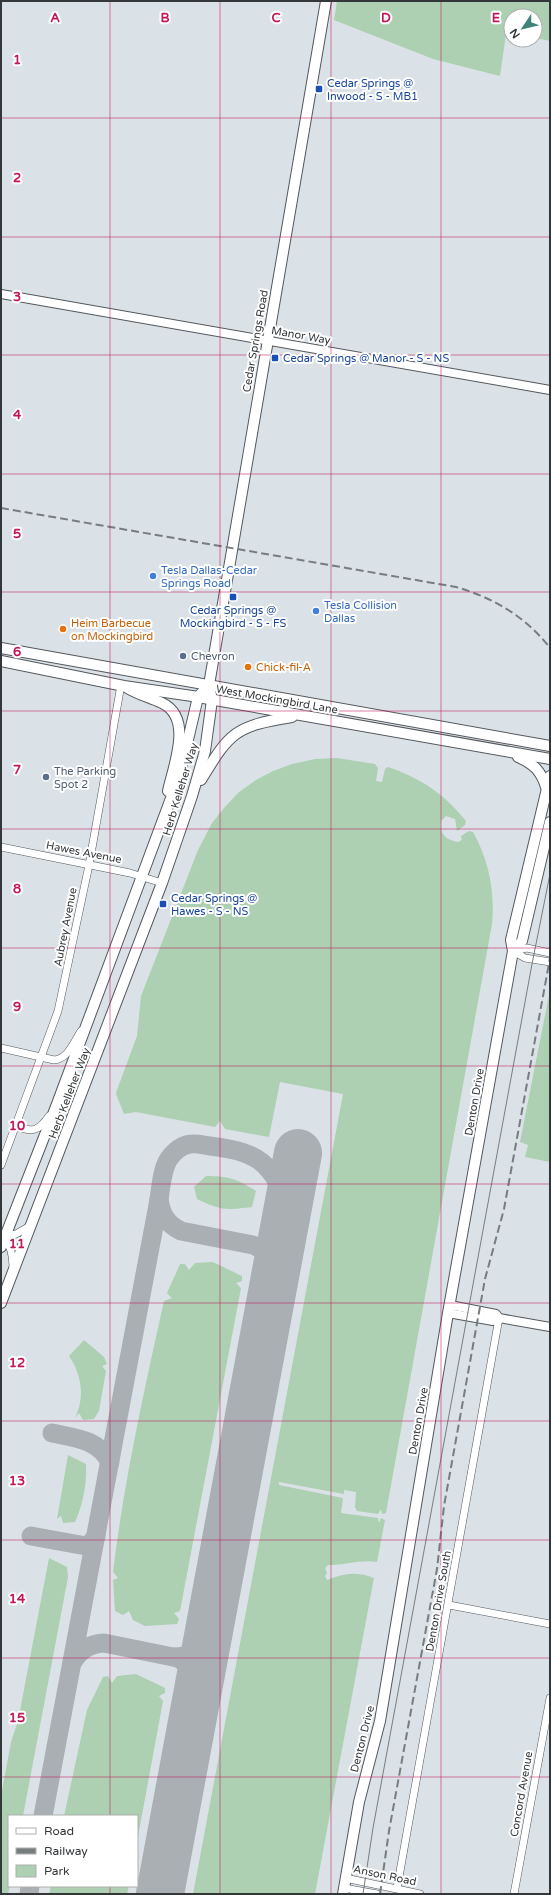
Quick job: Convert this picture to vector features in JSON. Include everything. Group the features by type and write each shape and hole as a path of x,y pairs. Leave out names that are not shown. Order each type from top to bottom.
{"main road":[{"name":"Cedar Springs Road","path":"209,685 326,1"},
{"name":"West Mockingbird Lane","path":"1,648 33,655 433,724 550,746"},
{"path":"31,666 33,655"},
{"name":"West Mockingbird Lane","path":"1,661 122,685 198,697 550,760"},
{"path":"122,685 136,694 163,703 171,710 178,723 180,731 179,744 168,793 170,802"},
{"path":"198,697 209,685"},
{"name":"Herb Kelleher Way","path":"1,1303 162,884 192,796 206,751 212,700 209,685"},
{"name":"Herb Kelleher Way","path":"2,1239 56,1104 170,802 186,753 198,697"},
{"path":"192,796 223,745 233,735 255,724 300,716"},
{"path":"429,738 433,724"},
{"path":"507,752 522,758 539,770 543,776 547,789"},
{"name":"Denton Drive","path":"344,1887 359,1802 380,1721 449,1309 513,951 511,940 550,776"},
{"name":"Denton Drive","path":"513,951 522,941 550,822"}],"street":[{"name":"Manor Way","path":"1,294 550,390"},
{"name":"Aubrey Avenue","path":"1,1165 58,1011 89,865 122,685"},
{"name":"Hawes Avenue","path":"1,847 142,877 162,884"},
{"path":"513,951 527,948 550,953"},
{"path":"513,951 525,958 550,962"},
{"path":"1,1048 42,1056 54,1060 63,1058 89,1018"},
{"path":"16,1126 24,1129 36,1130 43,1124 56,1104"},
{"path":"12,1273 13,1256 2,1239 16,1234 30,1226"},
{"path":"449,1309 496,1314 499,1318 550,1327"},
{"name":"Denton Drive South","path":"397,1888 449,1605 499,1318"},
{"path":"449,1605 550,1624"},
{"name":"Concord Avenue","path":"514,1894 550,1698"},
{"name":"Anson Road","path":"344,1887 397,1888 420,1894"},
{"name":"Anson Road","path":"344,1887 377,1894"}],"green space":[{"path":"337,1 550,1 550,41 543,40 543,8 503,8 504,48 500,76 433,59 334,20"},
{"path":"337,758 375,764 378,768 376,781 382,782 385,769 388,767 400,771 431,788 458,811 466,821 465,825 457,831 455,819 446,816 441,821 442,833 450,840 458,842 462,840 461,836 469,831 473,832 479,843 490,876 493,900 492,924 386,1513 382,1514 381,1509 378,1514 357,1511 355,1507 356,1492 344,1490 344,1494 279,1482 279,1485 343,1498 341,1513 378,1518 379,1523 381,1518 385,1520 377,1562 366,1561 328,1565 325,1568 327,1573 325,1576 327,1580 350,1574 362,1574 374,1578 315,1894 193,1894 343,1094 280,1082 269,1137 225,1129 220,1121 215,1127 136,1112 124,1114 116,1094 137,1036 141,996 198,850 212,823 239,792 256,780 273,771 292,764 315,759"},
{"path":"550,990 550,1162 525,1157 528,1145 520,1142"},
{"path":"206,1176 232,1179 256,1191 252,1207 224,1209 212,1206 197,1199 194,1187"},
{"path":"213,1262 242,1276 242,1281 236,1283 241,1288 180,1611 174,1613 179,1619 177,1624 145,1626 133,1620 129,1611 123,1615 115,1611 113,1580 118,1578 113,1572 129,1470 164,1301 172,1298 167,1293 180,1264 185,1264 189,1270 195,1263"},
{"path":"84,1340 104,1357 107,1364 102,1366 106,1371 99,1411 94,1419 83,1420 79,1413 75,1418 80,1403 81,1387 77,1371 69,1356"},
{"path":"68,1455 86,1464 86,1479 84,1494 75,1522 63,1523 61,1516 57,1519"},
{"path":"49,1558 67,1567 68,1577 23,1815 8,1815 8,1887 10,1887 8,1894 1,1894 1,1796 11,1742 18,1721"},
{"path":"136,1674 165,1688 165,1693 159,1696 163,1701 138,1837 138,1815 64,1815 87,1710 103,1677 108,1676 112,1683 117,1676"},
{"path":"51,1887 129,1887 127,1894 49,1894"}],"taxiway":[{"path":"43,1815 165,1166 176,1151 189,1144 227,1148 243,1152 258,1160 274,1176 284,1198 287,1216"},
{"path":"159,1199 161,1210 168,1222 181,1231 253,1245 259,1248 268,1256 272,1266 274,1285"},
{"path":"52,1433 77,1438 92,1444 99,1448 110,1462"},
{"path":"31,1536 86,1546 92,1542 96,1536"},
{"path":"174,1657 191,1654 203,1644 208,1633"},
{"path":"72,1663 85,1648 104,1643 178,1658 192,1669 199,1686"},
{"path":"29,1894 30,1887"}],"runway":[{"path":"160,1894 298,1153"}],"tram line":[{"path":"363,1894 373,1828 532,964 550,874"}],"railway":[{"path":"1,508 456,587 483,597 508,610 531,627 550,648"},
{"path":"380,1894 389,1831 437,1569 444,1506 485,1279 504,1209 550,958"}],"place":[{"name":"Cedar Springs @ Inwood - S - MB1","path":"319,89"},
{"name":"Cedar Springs @ Manor - S - NS","path":"275,358"},
{"name":"Tesla Dallas-Cedar Springs Road","path":"153,576"},
{"name":"Cedar Springs @ Mockingbird - S - FS","path":"233,597"},
{"name":"Tesla Collision Dallas","path":"316,611"},
{"name":"Heim Barbecue on Mockingbird","path":"63,629"},
{"name":"Chevron","path":"183,656"},
{"name":"Chick-fil-A","path":"248,667"},
{"name":"The Parking Spot 2","path":"46,777"},
{"name":"Cedar Springs @ Hawes - S - NS","path":"163,904"}]}
